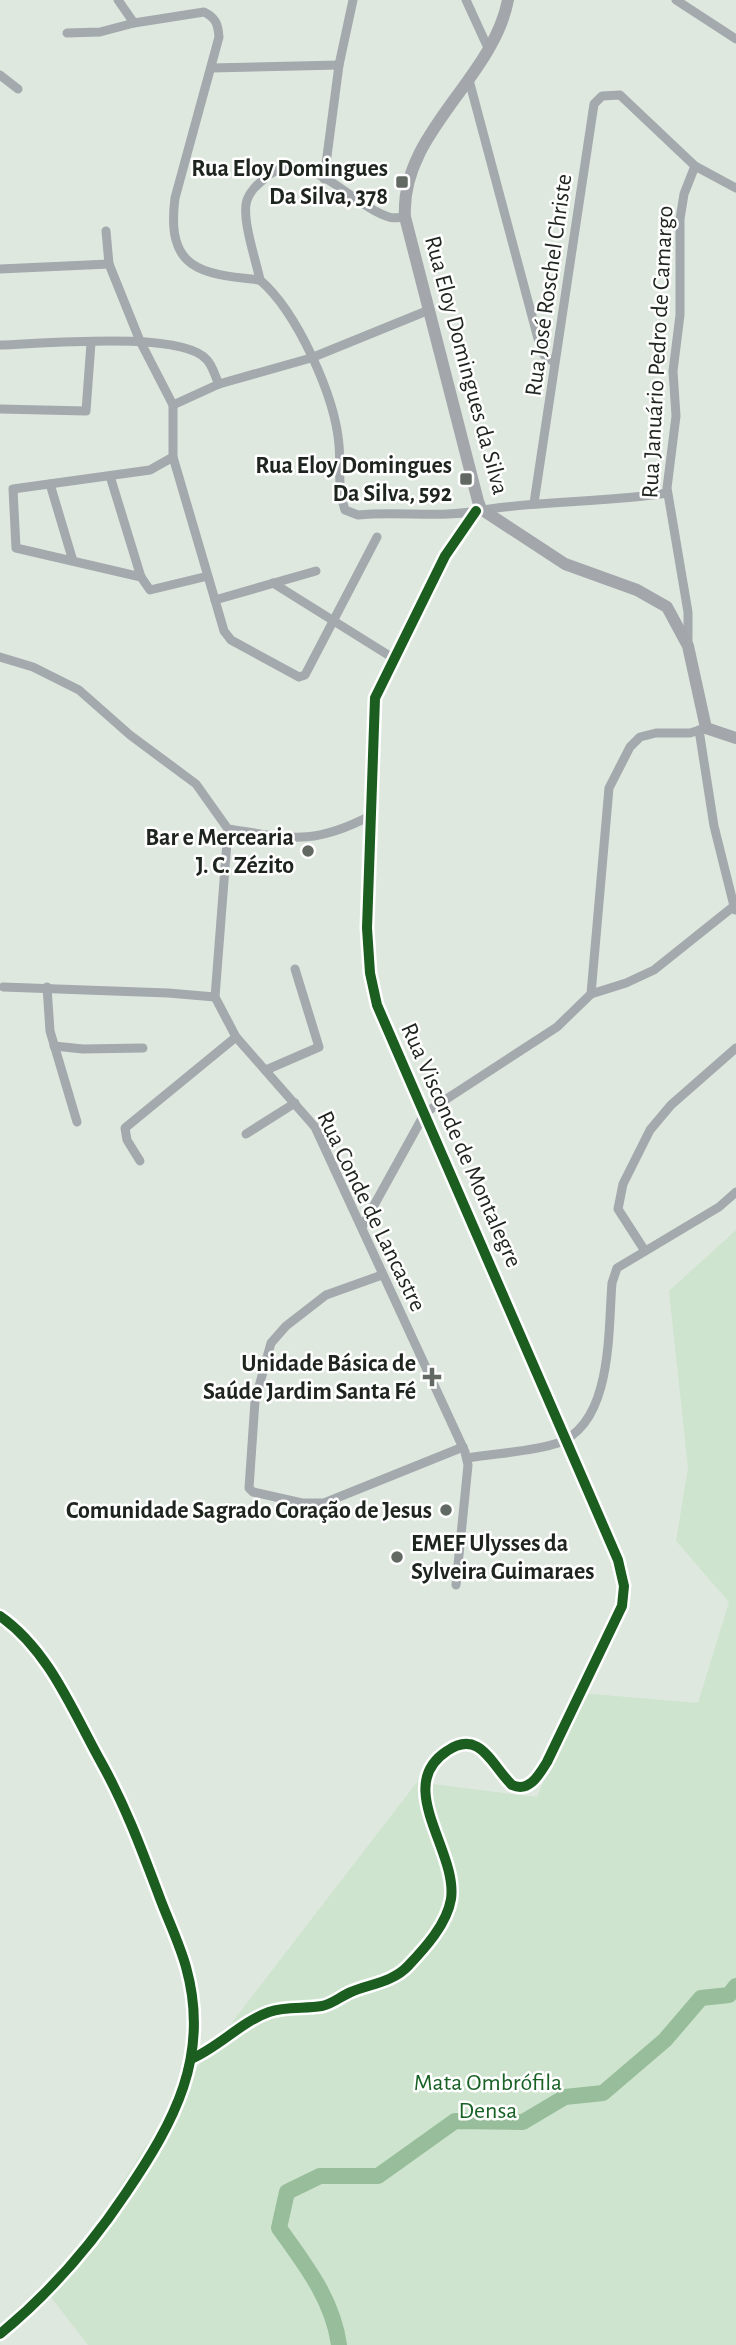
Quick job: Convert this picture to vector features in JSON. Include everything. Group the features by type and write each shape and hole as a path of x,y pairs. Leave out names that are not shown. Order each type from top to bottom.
{"main road":[{"name":"Rua Eloy Domingues da Silva","path":"479,510 405,217 404,199 410,173 488,48 502,23 508,0"},
{"path":"479,510 565,564 660,601 674,617 688,646 703,729 736,738"}],"street":[{"path":"118,0 134,23"},
{"path":"324,179 339,65 353,0"},
{"path":"466,0 488,48"},
{"path":"676,0 736,38"},
{"path":"67,33 100,32 191,12 213,16 219,37 175,198 172,224 175,241 180,254 189,264 207,273 260,280"},
{"path":"211,68 339,65"},
{"path":"0,75 18,89"},
{"path":"469,80 540,346 544,355 554,362"},
{"name":"Rua José Roschel Christe","path":"534,503 593,110 603,96 613,94 622,97 695,166"},
{"path":"695,166 736,188"},
{"name":"Rua Januário Pedro de Camargo","path":"688,646 688,612 667,493 676,423 673,371 680,315 680,219 684,194 695,166"},
{"path":"405,217 389,218 312,171 285,168 270,173 252,190 246,201 245,213 260,280 279,300 311,358 335,418 339,445 339,489 345,510 358,515 479,510"},
{"path":"106,230 109,264 140,341 173,405 173,457 224,631 231,640 299,677 305,675 377,537"},
{"path":"0,269 109,264"},
{"path":"173,405 219,384 311,358 370,331 429,310"},
{"path":"0,345 140,341 187,346 207,359 219,384"},
{"path":"0,410 86,411 91,343"},
{"path":"141,577 16,548 13,489 150,470 173,457"},
{"path":"110,476 141,577 150,590 208,576"},
{"path":"50,484 73,561"},
{"name":"Rua Eloy Domingues da Silva","path":"479,510 534,503 617,501 667,493"},
{"name":"Rua Visconde de Montalegre","path":"191,2059 268,2012 327,2005 357,1989 398,1975 418,1955 443,1919 451,1897 447,1862 424,1788 434,1763 448,1749 466,1743 479,1746 492,1758 501,1774 517,1787 529,1785 537,1779 617,1619 624,1596 618,1560 372,987 367,928 375,698 445,556 479,510"},
{"path":"215,600 316,571"},
{"path":"273,583 393,658"},
{"path":"0,657 59,678 86,695 130,735 196,784 228,829 215,997 3,987"},
{"path":"362,1227 425,1113 557,1027 591,994 626,984 654,970 735,909 714,826 703,729 640,737 631,747 609,788 591,994"},
{"path":"228,829 317,838 340,831 370,816"},
{"path":"266,1070 319,1047 295,969"},
{"path":"47,987 47,1010 54,1046 77,1122"},
{"name":"Rua Conde de Lancastre","path":"215,997 236,1037 315,1127 468,1458 456,1585"},
{"path":"140,1161 127,1140 125,1128 236,1037"},
{"path":"54,1046 83,1049 143,1048"},
{"path":"645,1251 620,1213 619,1200 623,1184 650,1130 671,1105 736,1048"},
{"path":"246,1134 295,1103"},
{"path":"468,1458 550,1445 567,1438 586,1418 601,1389 612,1283 617,1268 719,1207 736,1192"},
{"path":"382,1275 326,1295 286,1326 271,1343 255,1401 249,1488 253,1492 286,1501 324,1503 463,1447"},
{"path":"0,1616 21,1633 40,1655 129,1814 186,1967 193,2007 191,2059 184,2091 166,2131 101,2231 57,2283 0,2334"}],"green space":[{"name":"Mata Ombrófila Densa","path":"736,1230 736,2345 88,2345 50,2296 190,2077 417,1782 537,1797 581,1693 698,1703 729,1602 676,1541 688,1468 669,1291"}],"waterway":[{"path":"339,2345 331,2313 324,2298 308,2269 279,2228 287,2192 320,2176 378,2176 455,2121 523,2122 565,2097 603,2093 665,2040 701,1998 729,1995 736,1986"}],"cycle path":[{"path":"191,2059 259,2016 282,2009 326,2005 351,1992 388,1979 408,1966 440,1926 451,1899 451,1880 426,1801 426,1782 432,1765 447,1751 458,1745 468,1744 484,1752 512,1785 524,1787 533,1781 547,1762 622,1606 624,1586 618,1560 377,1005 370,973 367,928 375,698 445,556 476,511"},
{"path":"0,1616 33,1646 46,1664 118,1794 186,1967 193,1999 194,2030 191,2059 173,2114 143,2167 83,2251 36,2302 0,2334"}],"place":[{"name":"Rua Eloy Domingues Da Silva, 378","path":"402,182"},
{"name":"Rua Eloy Domingues Da Silva, 592","path":"466,479"},
{"name":"Bar e Mercearia J. C. Zézito","path":"308,851"},
{"name":"Unidade Básica de Saúde Jardim Santa Fé","path":"432,1377"},
{"name":"Comunidade Sagrado Coração de Jesus","path":"446,1510"},
{"name":"EMEF Ulysses da Sylveira Guimaraes","path":"397,1557"}]}
